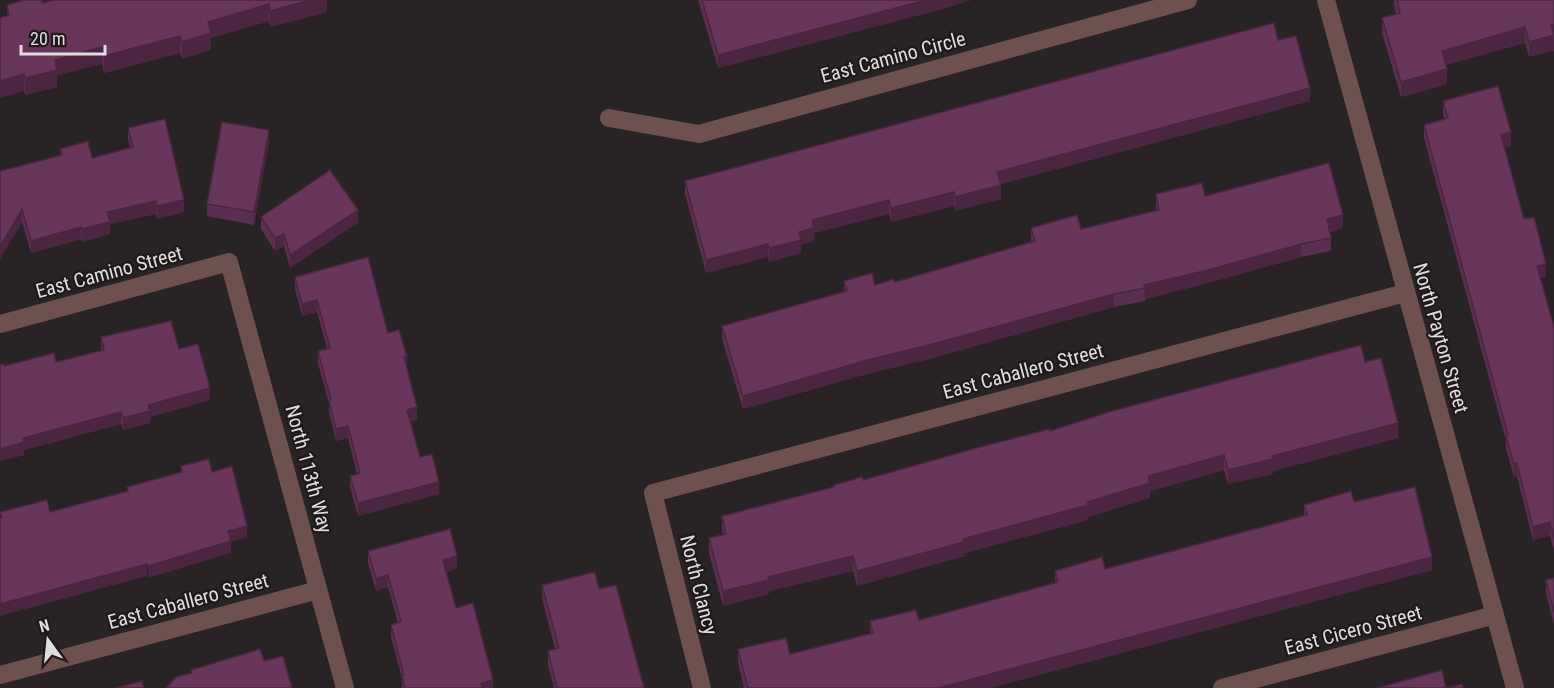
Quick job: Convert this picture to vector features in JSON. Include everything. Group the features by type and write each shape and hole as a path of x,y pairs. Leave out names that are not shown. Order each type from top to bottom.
{"street":[{"name":"East Camino Circle","path":"609,118 699,134 1188,0"},
{"name":"North Payton Street","path":"1326,0 1515,688"},
{"name":"East Camino Street","path":"0,324 229,262"},
{"name":"North 113th Way","path":"229,262 345,688"},
{"name":"East Caballero Street","path":"653,493 1405,293"},
{"name":"North Clancy","path":"653,493 702,688"},
{"name":"East Caballero Street","path":"0,675 318,590"},
{"name":"East Cicero Street","path":"1222,688 1495,615"}],"building":[{"path":"24,0 42,0 42,3 54,0 310,0 270,11 269,4 208,22 211,33 182,42 180,36 104,56 102,47 55,60 57,70 25,78 24,74 0,81 0,18 9,15 7,5"},
{"path":"702,0 926,0 718,55"},
{"path":"1397,0 1554,0 1554,25 1551,25 1554,35 1529,42 1525,27 1442,51 1447,69 1401,82 1382,18 1400,13"},
{"path":"1274,23 1278,40 1296,36 1310,88 997,172 1001,185 955,197 954,192 891,208 889,200 812,220 814,228 799,232 801,240 769,248 768,244 706,260 685,181"},
{"path":"1498,86 1511,132 1501,135 1524,219 1534,217 1546,264 1537,266 1554,327 1554,538 1550,522 1533,527 1517,463 1514,464 1506,436 1508,435 1424,125 1448,118 1443,101"},
{"path":"165,119 184,200 157,206 156,201 107,212 110,222 82,229 81,227 31,241 22,209 0,247 0,171 62,155 60,149 88,141 92,158 133,147 128,128"},
{"path":"222,122 269,130 254,212 207,204"},
{"path":"1329,163 1343,215 1327,219 1331,238 1144,285 1145,288 1114,294 867,360 743,396 722,326 847,291 844,281 872,273 875,285 894,279 895,282 1035,241 1031,228 1077,215 1081,229 1159,210 1156,194 1202,183 1205,196"},
{"path":"330,170 358,210 290,255 284,234 275,238 261,217"},
{"path":"368,257 388,333 399,330 407,356 404,357 417,407 407,410 420,457 432,454 439,482 358,503 350,476 360,473 348,426 336,429 318,351 330,348 317,300 302,304 295,277"},
{"path":"171,321 179,349 198,344 210,388 148,405 150,411 123,418 121,412 23,438 24,442 0,449 0,365 4,366 54,353 56,362 104,350 101,337"},
{"path":"1361,345 1365,362 1381,358 1398,423 1228,470 1224,455 1148,476 1150,483 1087,502 1088,505 857,571 853,556 768,577 769,580 723,591 709,538 726,534 722,516 834,487 834,485 862,477 863,480 980,447 1050,429 1050,431 1112,411"},
{"path":"209,459 212,472 232,466 247,526 228,531 231,541 148,566 147,564 0,604 0,518 2,518 0,512 47,500 50,512 128,491 127,487 182,472 181,466"},
{"path":"1415,487 1432,557 938,688 748,688 738,649 786,638 790,654 873,633 870,621 916,610 919,620 1058,582 1055,571 1102,557 1105,569 1307,515 1304,505 1351,491 1354,502"},
{"path":"450,529 457,556 443,560 456,608 473,603 493,680 481,683 482,688 405,688 402,675 404,675 391,625 401,622 388,575 376,578 368,551"},
{"path":"595,572 599,589 616,585 644,688 557,688 548,651 559,648 542,585"},
{"path":"1554,578 1554,612 1546,580"},
{"path":"260,649 264,661 283,656 292,688 166,688 176,677 192,673 191,670"},
{"path":"1442,670 1446,688 1377,688"},
{"path":"142,681 144,688 116,688"},
{"path":"1462,684 1463,688 1446,688"}]}
